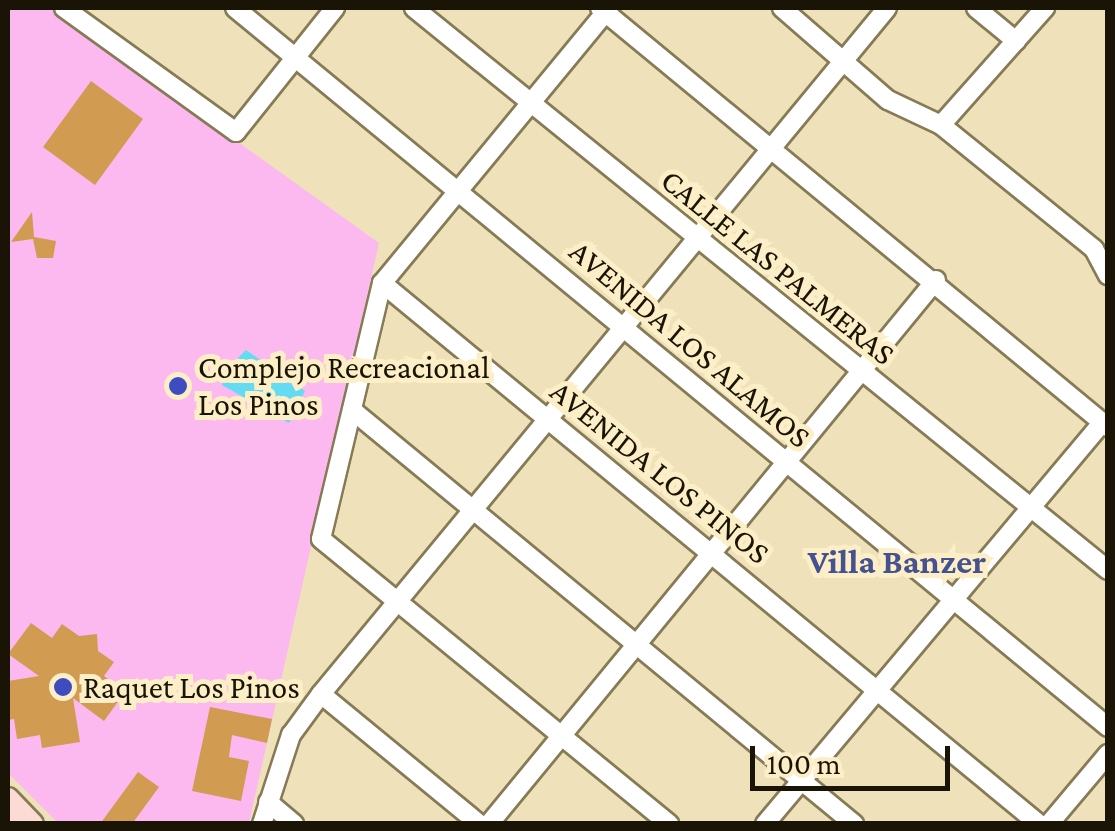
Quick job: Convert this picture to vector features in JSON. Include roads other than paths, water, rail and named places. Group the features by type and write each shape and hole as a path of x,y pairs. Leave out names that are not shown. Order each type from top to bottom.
{"main road":[{"path":"8,798 33,824"}],"street":[{"path":"64,8 236,132 335,8"},
{"name":"AVENIDA LOS ALAMOS","path":"235,8 1108,727"},
{"name":"CALLE LAS PALMERAS","path":"414,8 1108,570"},
{"path":"782,8 888,100 941,125 1102,254 1108,275"},
{"path":"262,824 291,735 321,694 887,8"},
{"path":"976,8 1016,41"},
{"path":"941,125 1046,8"},
{"path":"668,824 321,539 382,284 460,193 605,9 770,148 936,280 1105,425 950,596 765,824"},
{"path":"489,824 936,280"},
{"name":"AVENIDA LOS PINOS","path":"382,284 877,686 1039,824"},
{"path":"352,410 854,824"},
{"path":"321,694 479,824"},
{"path":"1050,824 1108,754"},
{"path":"268,802 294,824"}],"water":[{"path":"246,350 305,391 289,423 222,385 224,372"}],"place":[{"name":"Complejo Recreacional Los Pinos","path":"178,386"},
{"name":"Raquet Los Pinos","path":"63,687"}],"district":[{"name":"Villa Banzer","path":"897,562"}]}
